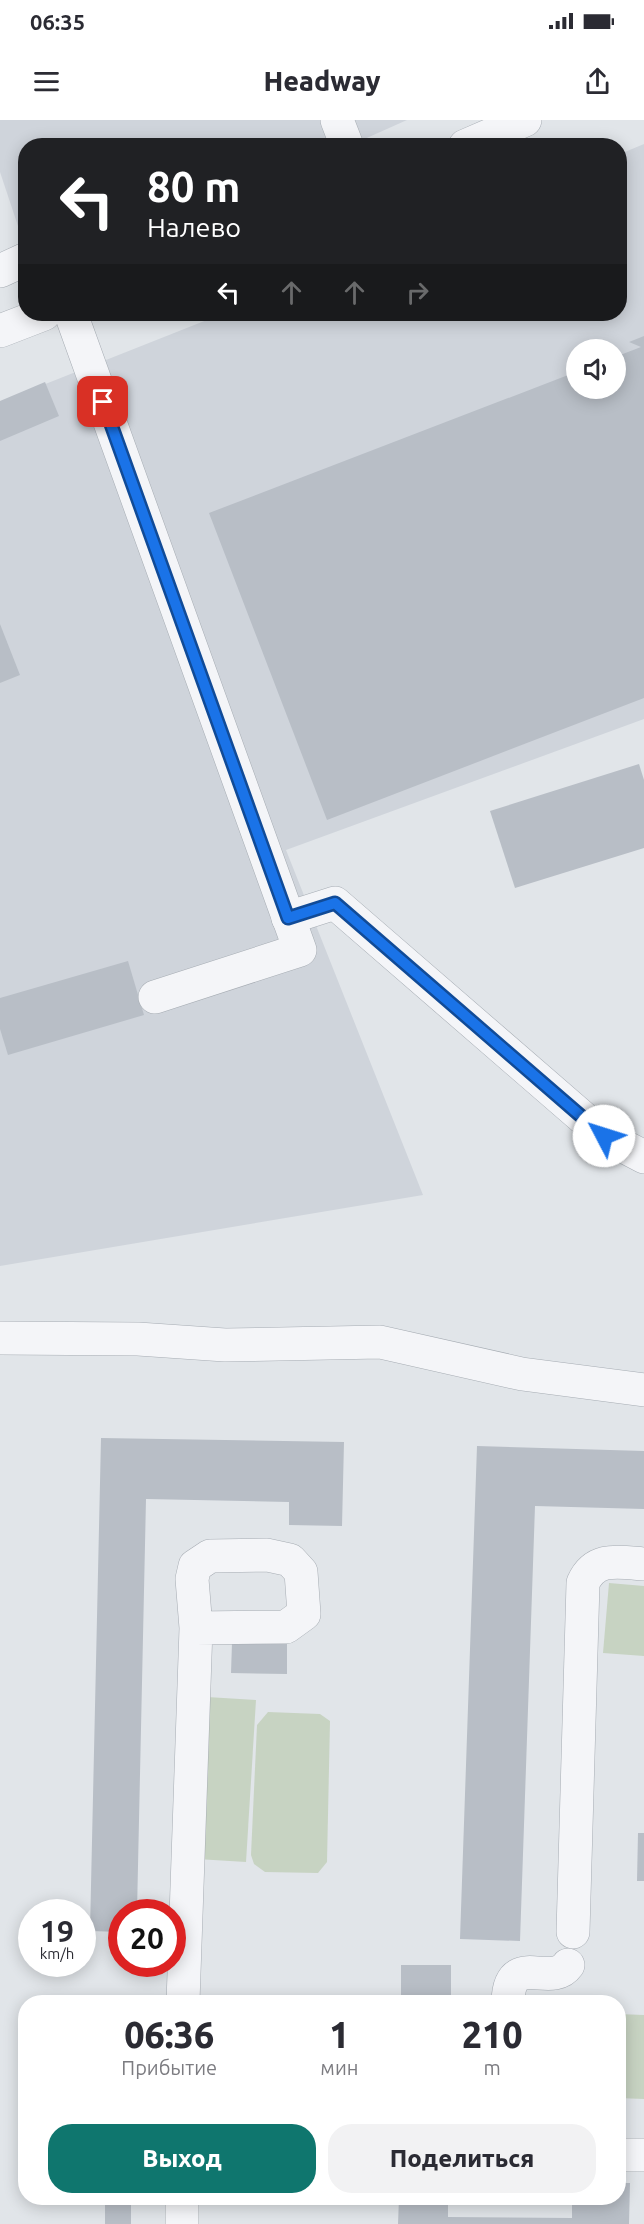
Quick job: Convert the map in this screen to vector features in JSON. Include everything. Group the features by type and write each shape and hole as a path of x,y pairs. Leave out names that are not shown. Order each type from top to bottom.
{"street":[{"path":"337,120 344,138"},
{"path":"483,138 525,120"},
{"path":"0,271 18,263"},
{"path":"2,327 21,321"},
{"path":"74,321 300,950 155,997"},
{"path":"288,918 335,903 604,1136 644,1157"},
{"path":"0,1338 138,1340 225,1345 380,1342 522,1374 644,1390"},
{"path":"573,1932 583,1583 587,1572 596,1565 612,1561 644,1564"},
{"path":"183,1995 196,1628"},
{"path":"508,1995 508,1989 516,1977 525,1973 559,1972 568,1965"},
{"path":"626,2155 644,2155"},
{"path":"182,2205 182,2224"}],"shaded area":[{"path":"0,120 407,120 367,138 18,138 18,226 0,172"},
{"path":"644,144 644,719 286,850 423,1195 0,1266 0,402 204,321 627,321 627,151"}],"green space":[{"path":"609,1583 644,1586 644,1656 603,1653"},
{"path":"207,1697 256,1700 246,1862 197,1859"},
{"path":"268,1712 320,1714 330,1721 327,1862 318,1873 265,1872 254,1864 251,1855 257,1725"},
{"path":"626,2014 644,2015 644,2099 626,2098"}],"building":[{"path":"644,336 644,698 327,820 209,513 566,376 566,399 626,399 626,353 641,347 629,342"},
{"path":"45,382 59,416 0,441 0,401"},
{"path":"0,624 20,675 0,683"},
{"path":"639,764 644,780 644,848 515,888 490,811"},
{"path":"128,961 144,1015 8,1055 0,1029 0,998"},
{"path":"101,1438 344,1442 342,1526 289,1525 289,1502 146,1499 137,1899 108,1899 108,1932 96,1931 96,1899 91,1899"},
{"path":"477,1446 644,1451 644,1509 535,1506 520,1941 460,1939"},
{"path":"232,1643 287,1644 287,1674 231,1673"},
{"path":"638,1833 644,1833 644,1881 637,1881"},
{"path":"401,1965 451,1965 451,1995 401,1995"},
{"path":"626,2183 630,2183 629,2224 398,2224 399,2205 448,2205 448,2217 572,2218 572,2205 626,2205"},
{"path":"105,2205 131,2205 131,2224 105,2224"}],"route":[{"path":"103,402 288,918 335,903 604,1136"}]}
